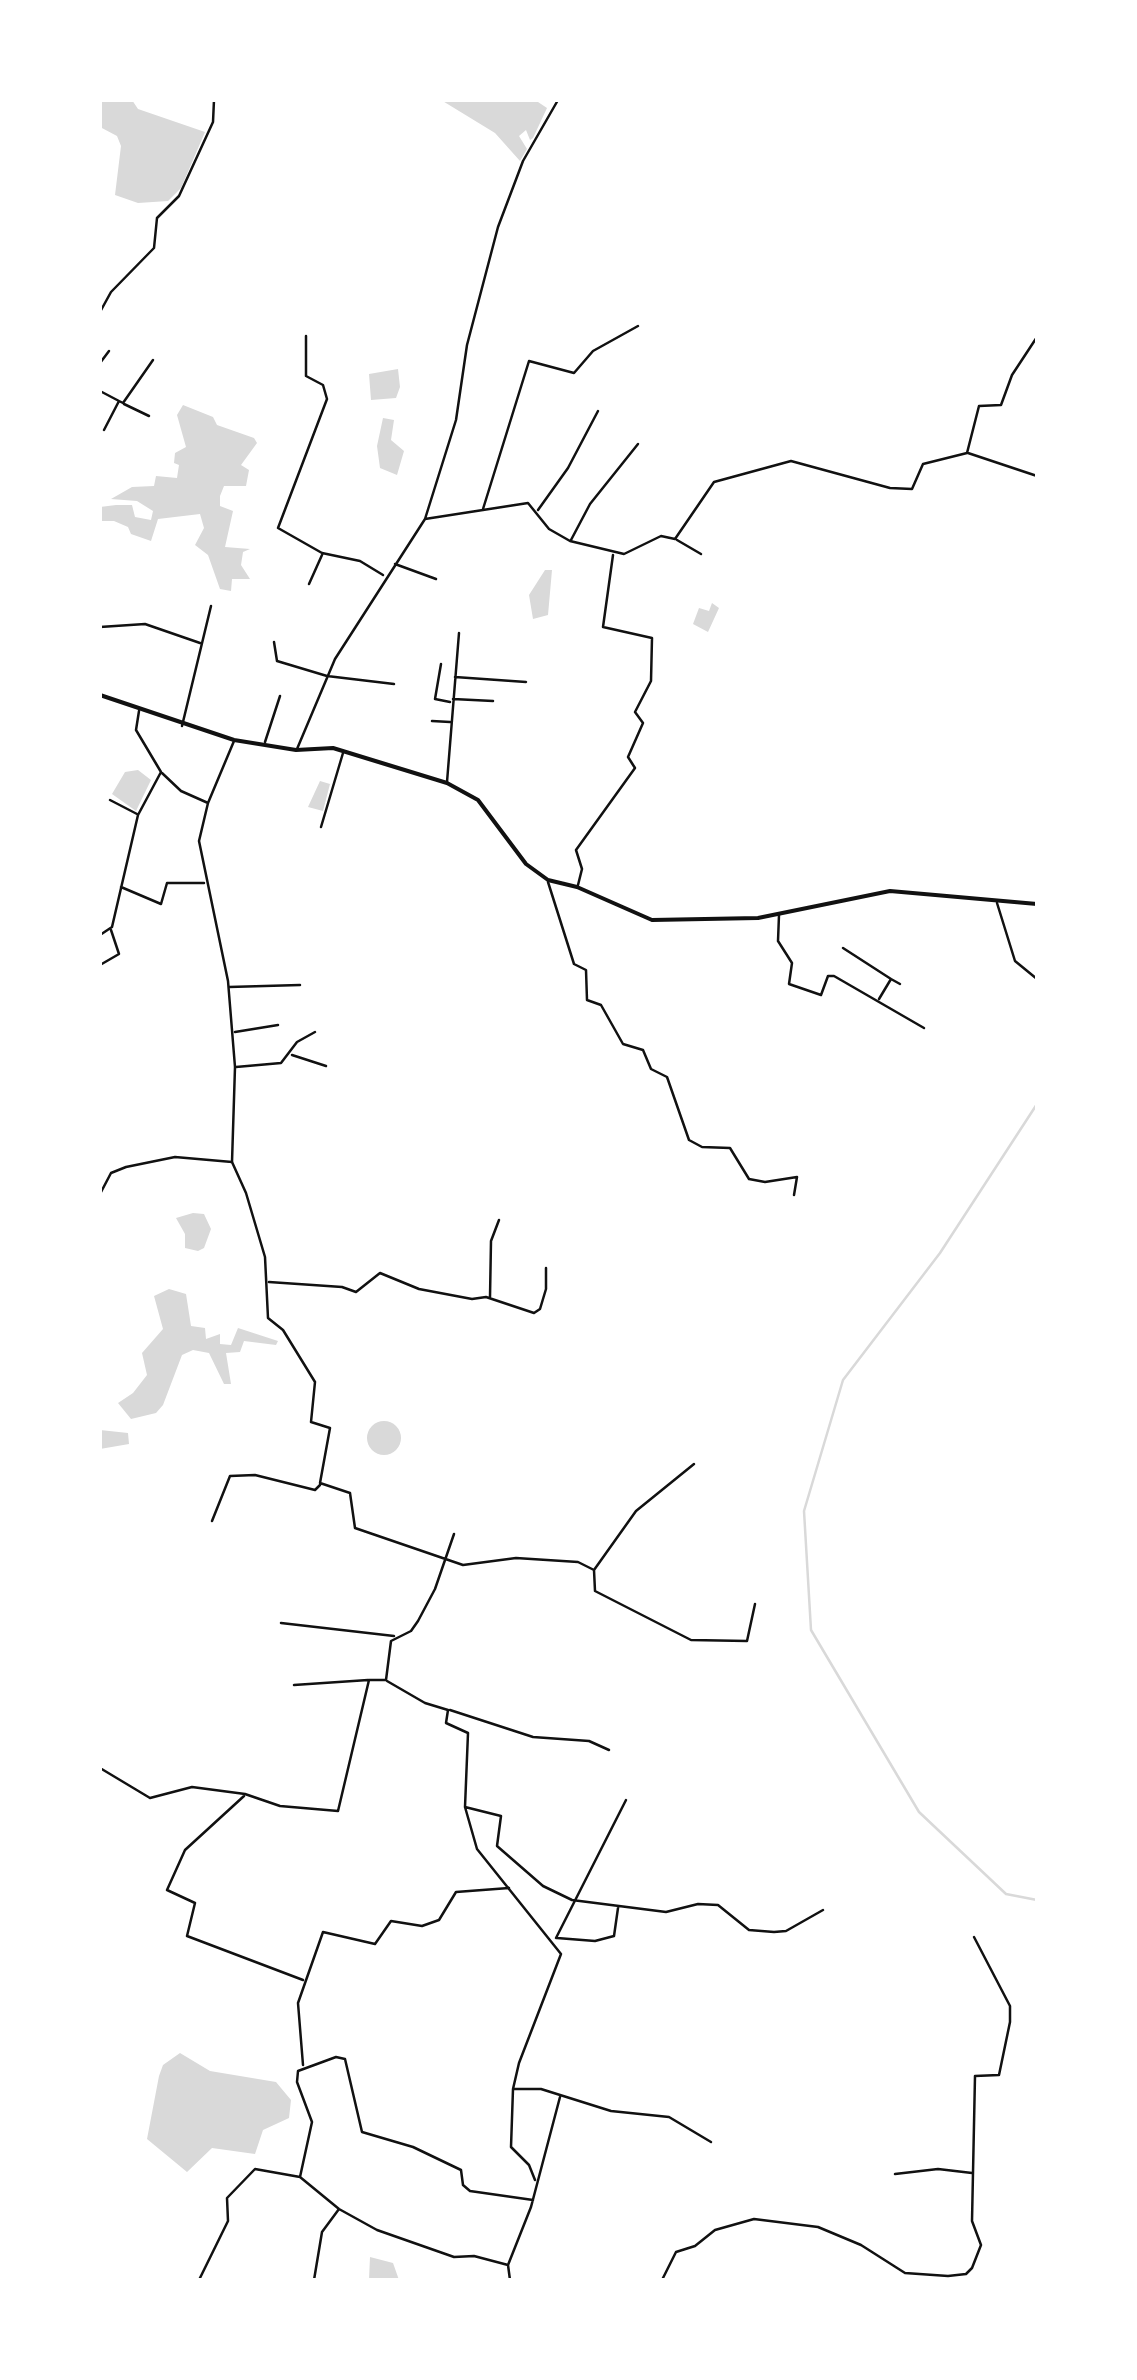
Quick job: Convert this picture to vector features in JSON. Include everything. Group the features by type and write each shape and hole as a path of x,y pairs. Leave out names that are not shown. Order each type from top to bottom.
{"main road":[{"path":"100,696 234,740 296,750 344,752 447,784 478,800 519,856 548,880 578,886 636,914 668,923 779,914 890,891 1037,904"}],"street":[{"path":"100,312 111,292 154,248 157,218 180,196 213,122 214,100"},
{"path":"296,750 327,676 385,576 425,519 456,420 467,345 498,227 523,161 558,100"},
{"path":"482,511 529,361 574,373 593,351 638,326"},
{"path":"306,336 306,376 324,386 326,398 278,528 322,553 360,562 385,576"},
{"path":"967,453 978,406 1001,406 1012,375 1037,338"},
{"path":"100,363 109,350"},
{"path":"104,430 153,360"},
{"path":"100,391 150,416"},
{"path":"537,512 568,468 598,411"},
{"path":"570,541 590,504 638,444"},
{"path":"676,539 714,482 800,460 903,490 915,487 923,464 967,453 1037,476"},
{"path":"425,519 523,503 537,512 549,529 570,541 613,554 627,553 661,536 676,539 701,554"},
{"path":"309,584 322,553"},
{"path":"578,886 582,870 576,850 634,768 628,757 643,723 634,714 651,681 652,638 604,627 613,554"},
{"path":"394,563 436,580"},
{"path":"182,726 212,606"},
{"path":"100,627 144,624 202,643"},
{"path":"447,784 459,633"},
{"path":"274,642 277,661 327,676 394,684"},
{"path":"441,664 436,699 494,701"},
{"path":"454,677 526,682"},
{"path":"264,744 280,696"},
{"path":"139,711 136,730 161,772 181,791 208,802"},
{"path":"432,721 451,722"},
{"path":"212,1521 230,1476 246,1474 315,1490 320,1483 330,1428 311,1422 315,1382 283,1330 270,1321 269,1282 246,1193 232,1162 233,1032 220,929 199,841 208,802 234,740"},
{"path":"321,827 344,752"},
{"path":"100,965 118,954 111,929 120,886 138,814 161,772"},
{"path":"110,800 138,814"},
{"path":"548,880 574,964 586,970 587,1000 602,1006 623,1044 643,1050 651,1069 667,1077 689,1140 702,1147 730,1148 749,1179 765,1182 797,1177 794,1194"},
{"path":"120,886 161,904 167,883 206,883"},
{"path":"997,901 1015,962 1037,979"},
{"path":"779,914 778,941 792,963 790,984 821,994 831,975 924,1028"},
{"path":"100,935 111,929"},
{"path":"844,948 900,984"},
{"path":"878,1002 891,979"},
{"path":"228,987 300,985"},
{"path":"233,1032 278,1025"},
{"path":"234,1067 276,1064 290,1054 297,1042 316,1032"},
{"path":"290,1054 326,1066"},
{"path":"100,1194 111,1173 126,1167 174,1158 232,1162"},
{"path":"491,1298 491,1241 498,1220"},
{"path":"269,1282 342,1287 356,1292 380,1274 419,1289 491,1298 538,1312 546,1289 546,1268"},
{"path":"694,1464 636,1511 594,1570 595,1591 691,1640 747,1641 755,1604"},
{"path":"320,1483 350,1493 356,1528 473,1567 506,1559 564,1559 594,1570"},
{"path":"281,1622 394,1636 412,1631 436,1589 454,1534"},
{"path":"386,1680 386,1658 394,1636"},
{"path":"100,1768 150,1798 192,1788 246,1794 280,1806 338,1811 370,1680"},
{"path":"294,1685 386,1680 425,1703 533,1737 589,1741 609,1750"},
{"path":"448,1710 446,1723 468,1735 464,1807 477,1849 553,1938 561,1954 518,2064 514,2089 511,2148 529,2165 535,2180"},
{"path":"246,1794 186,1850 167,1890 195,1903 186,1936 305,1981"},
{"path":"553,1938 578,1901 626,1800"},
{"path":"464,1807 501,1816 496,1846 543,1886 578,1901 666,1912 698,1904 718,1905 748,1930 774,1932 786,1931 823,1910"},
{"path":"300,2177 312,2122 297,2082 304,2066 297,2010 323,1932 375,1944 391,1921 422,1926 439,1920 456,1892 508,1888"},
{"path":"553,1938 594,1941 614,1936 618,1906"},
{"path":"662,2280 676,2252 694,2246 715,2230 754,2219 818,2227 861,2244 905,2273 966,2274 980,2245 972,2221 974,2076 999,2075 1008,2038 1010,2006 974,1937"},
{"path":"304,2066 336,2057 346,2060 362,2132 412,2147 461,2170 463,2185 470,2191 533,2200"},
{"path":"514,2089 542,2089 617,2112 669,2117 711,2142"},
{"path":"510,2280 508,2265 533,2200 535,2180 560,2096"},
{"path":"200,2280 228,2221 227,2198 255,2169 300,2177 339,2209 377,2230 429,2249 508,2265"},
{"path":"895,2174 938,2169 974,2173"},
{"path":"314,2280 322,2232 339,2209"}],"shaded area":[{"path":"100,100 132,100 138,109 205,132 181,188 168,201 138,203 115,195 121,146 117,136 100,127"},
{"path":"441,100 535,100 547,108 533,138 530,140 526,130 519,136 527,149 520,161 495,133"},
{"path":"398,369 400,387 396,398 371,400 369,374"},
{"path":"183,405 213,417 217,425 254,438 257,443 241,465 249,470 246,486 224,486 220,496 220,506 233,511 225,547 250,549 243,552 241,565 250,579 232,579 231,591 220,589 208,555 195,545 204,528 200,514 158,519 151,541 131,534 128,527 114,521 100,521 100,507 116,505 132,505 135,517 151,520 153,511 137,501 111,499 132,487 154,486 156,476 177,478 179,465 174,463 175,453 186,447 177,415"},
{"path":"383,418 394,420 391,440 404,451 397,475 380,468 377,446"},
{"path":"545,570 552,570 548,615 533,619 529,595"},
{"path":"712,603 719,608 708,632 693,624 699,608 709,611"},
{"path":"138,770 151,780 136,811 112,794 125,772"},
{"path":"320,781 330,784 323,811 308,807"},
{"path":"204,1214 211,1229 204,1248 198,1251 185,1248 185,1234 176,1218"},
{"path":"169,1289 186,1294 191,1326 205,1328 206,1339 220,1334 220,1344 231,1345 238,1328 278,1341 276,1345 244,1341 240,1352 226,1353 231,1384 224,1384 209,1353 193,1350 182,1355 163,1405 156,1413 131,1419 118,1403 133,1393 147,1375 142,1353 163,1329 154,1296"},
{"path":"384,1421 396,1426 401,1438 396,1450 384,1455 372,1450 367,1438 372,1426"},
{"path":"100,1430 128,1433 129,1444 100,1449"},
{"path":"180,2053 210,2071 276,2082 291,2100 289,2118 263,2130 255,2154 212,2148 187,2172 147,2139 163,2065"},
{"path":"370,2257 393,2263 399,2280 369,2280"}],"waterway":[{"path":"1037,1104 940,1253 843,1380 804,1511 811,1630 919,1812 1006,1894 1037,1900"}]}
